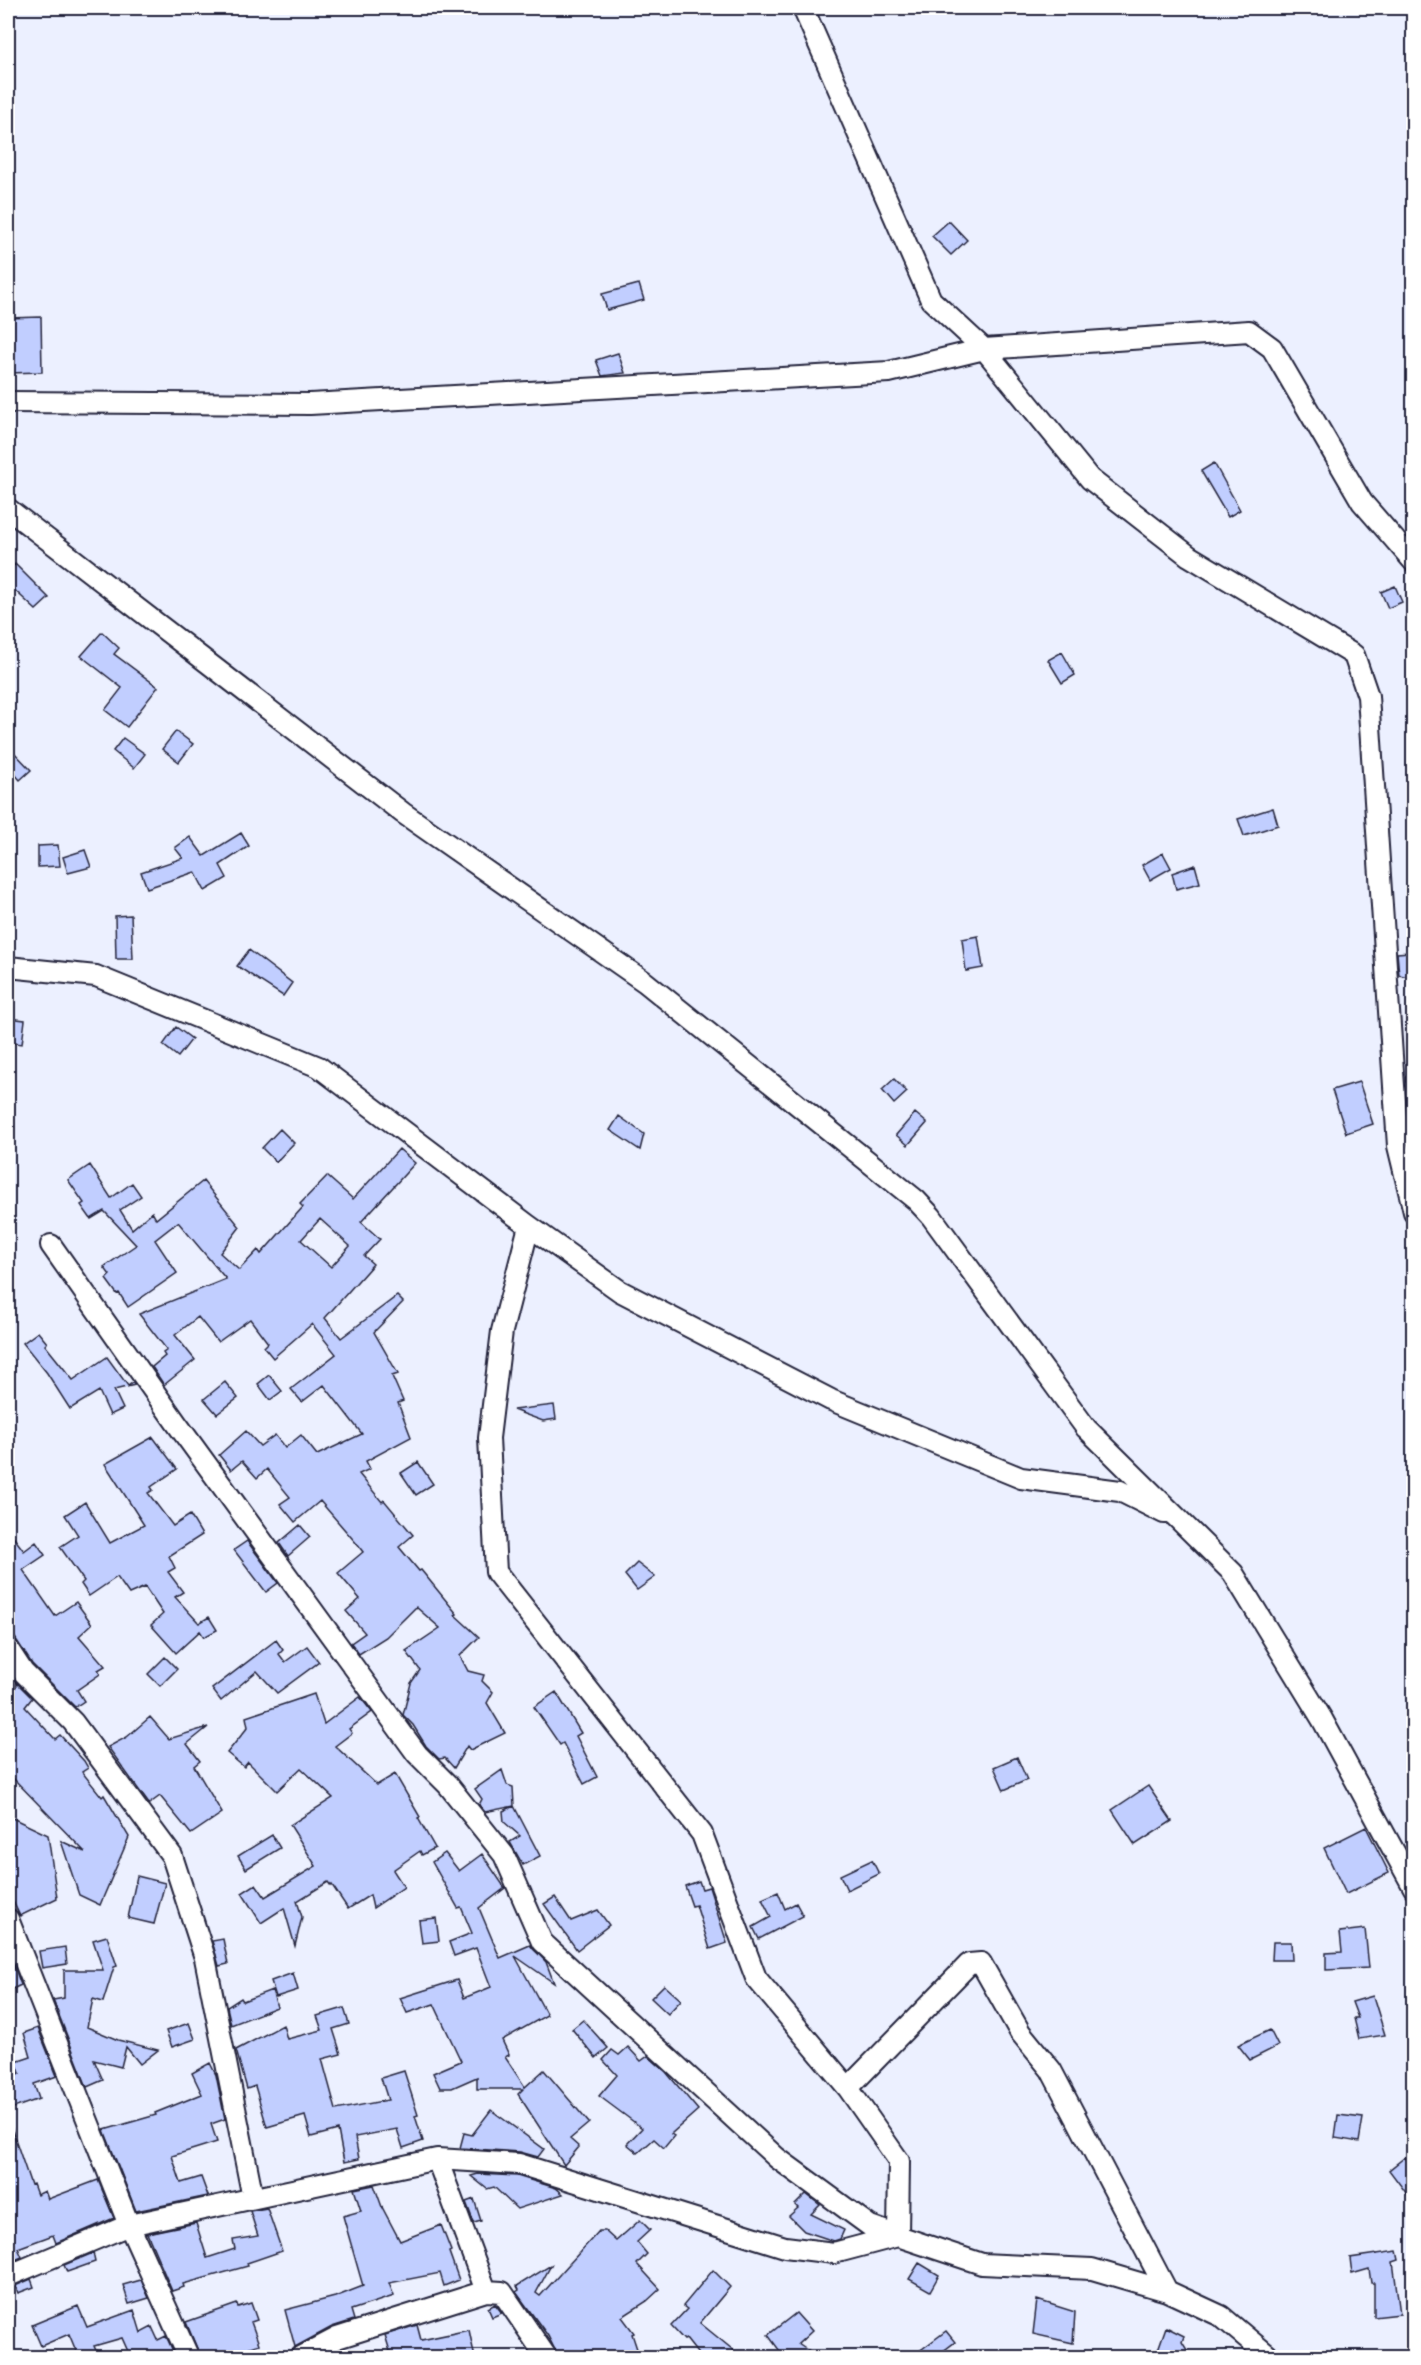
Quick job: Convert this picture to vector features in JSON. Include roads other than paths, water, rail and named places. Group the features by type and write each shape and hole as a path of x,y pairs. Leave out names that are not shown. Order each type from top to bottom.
{"street":[{"path":"803,8 931,300 984,349 1090,479 1189,556 1354,655 1368,696 1398,1146 1413,1212"},
{"path":"8,402 310,404 889,372 984,349 1249,331 1272,348 1362,502 1413,562"},
{"path":"8,510 403,813 645,982 916,1200 931,1216 1086,1428 1233,1573 1322,1719 1413,1888"},
{"path":"8,967 96,976 320,1067 529,1226 620,1291 831,1400 1021,1478 1120,1491 1180,1521"},
{"path":"529,1226 502,1331 489,1438 496,1572 702,1834 756,1978 848,2088 899,2160 898,2236"},
{"path":"51,1245 177,1424 417,1754 448,1785 504,1855 542,1942 777,2158 870,2226 982,2264 1092,2269 1167,2291 1221,2316 1270,2358"},
{"path":"8,1649 23,1672 73,1722 172,1856 205,1958 253,2198"},
{"path":"8,1919 129,2225 189,2358"},
{"path":"848,2088 969,1964 981,1963 1020,2032 1052,2070 1167,2291"},
{"path":"8,2276 129,2225 437,2159 519,2164 785,2247 834,2253 898,2236"},
{"path":"437,2159 486,2291"},
{"path":"299,2358 337,2338 486,2291 502,2292 547,2358"}]}
